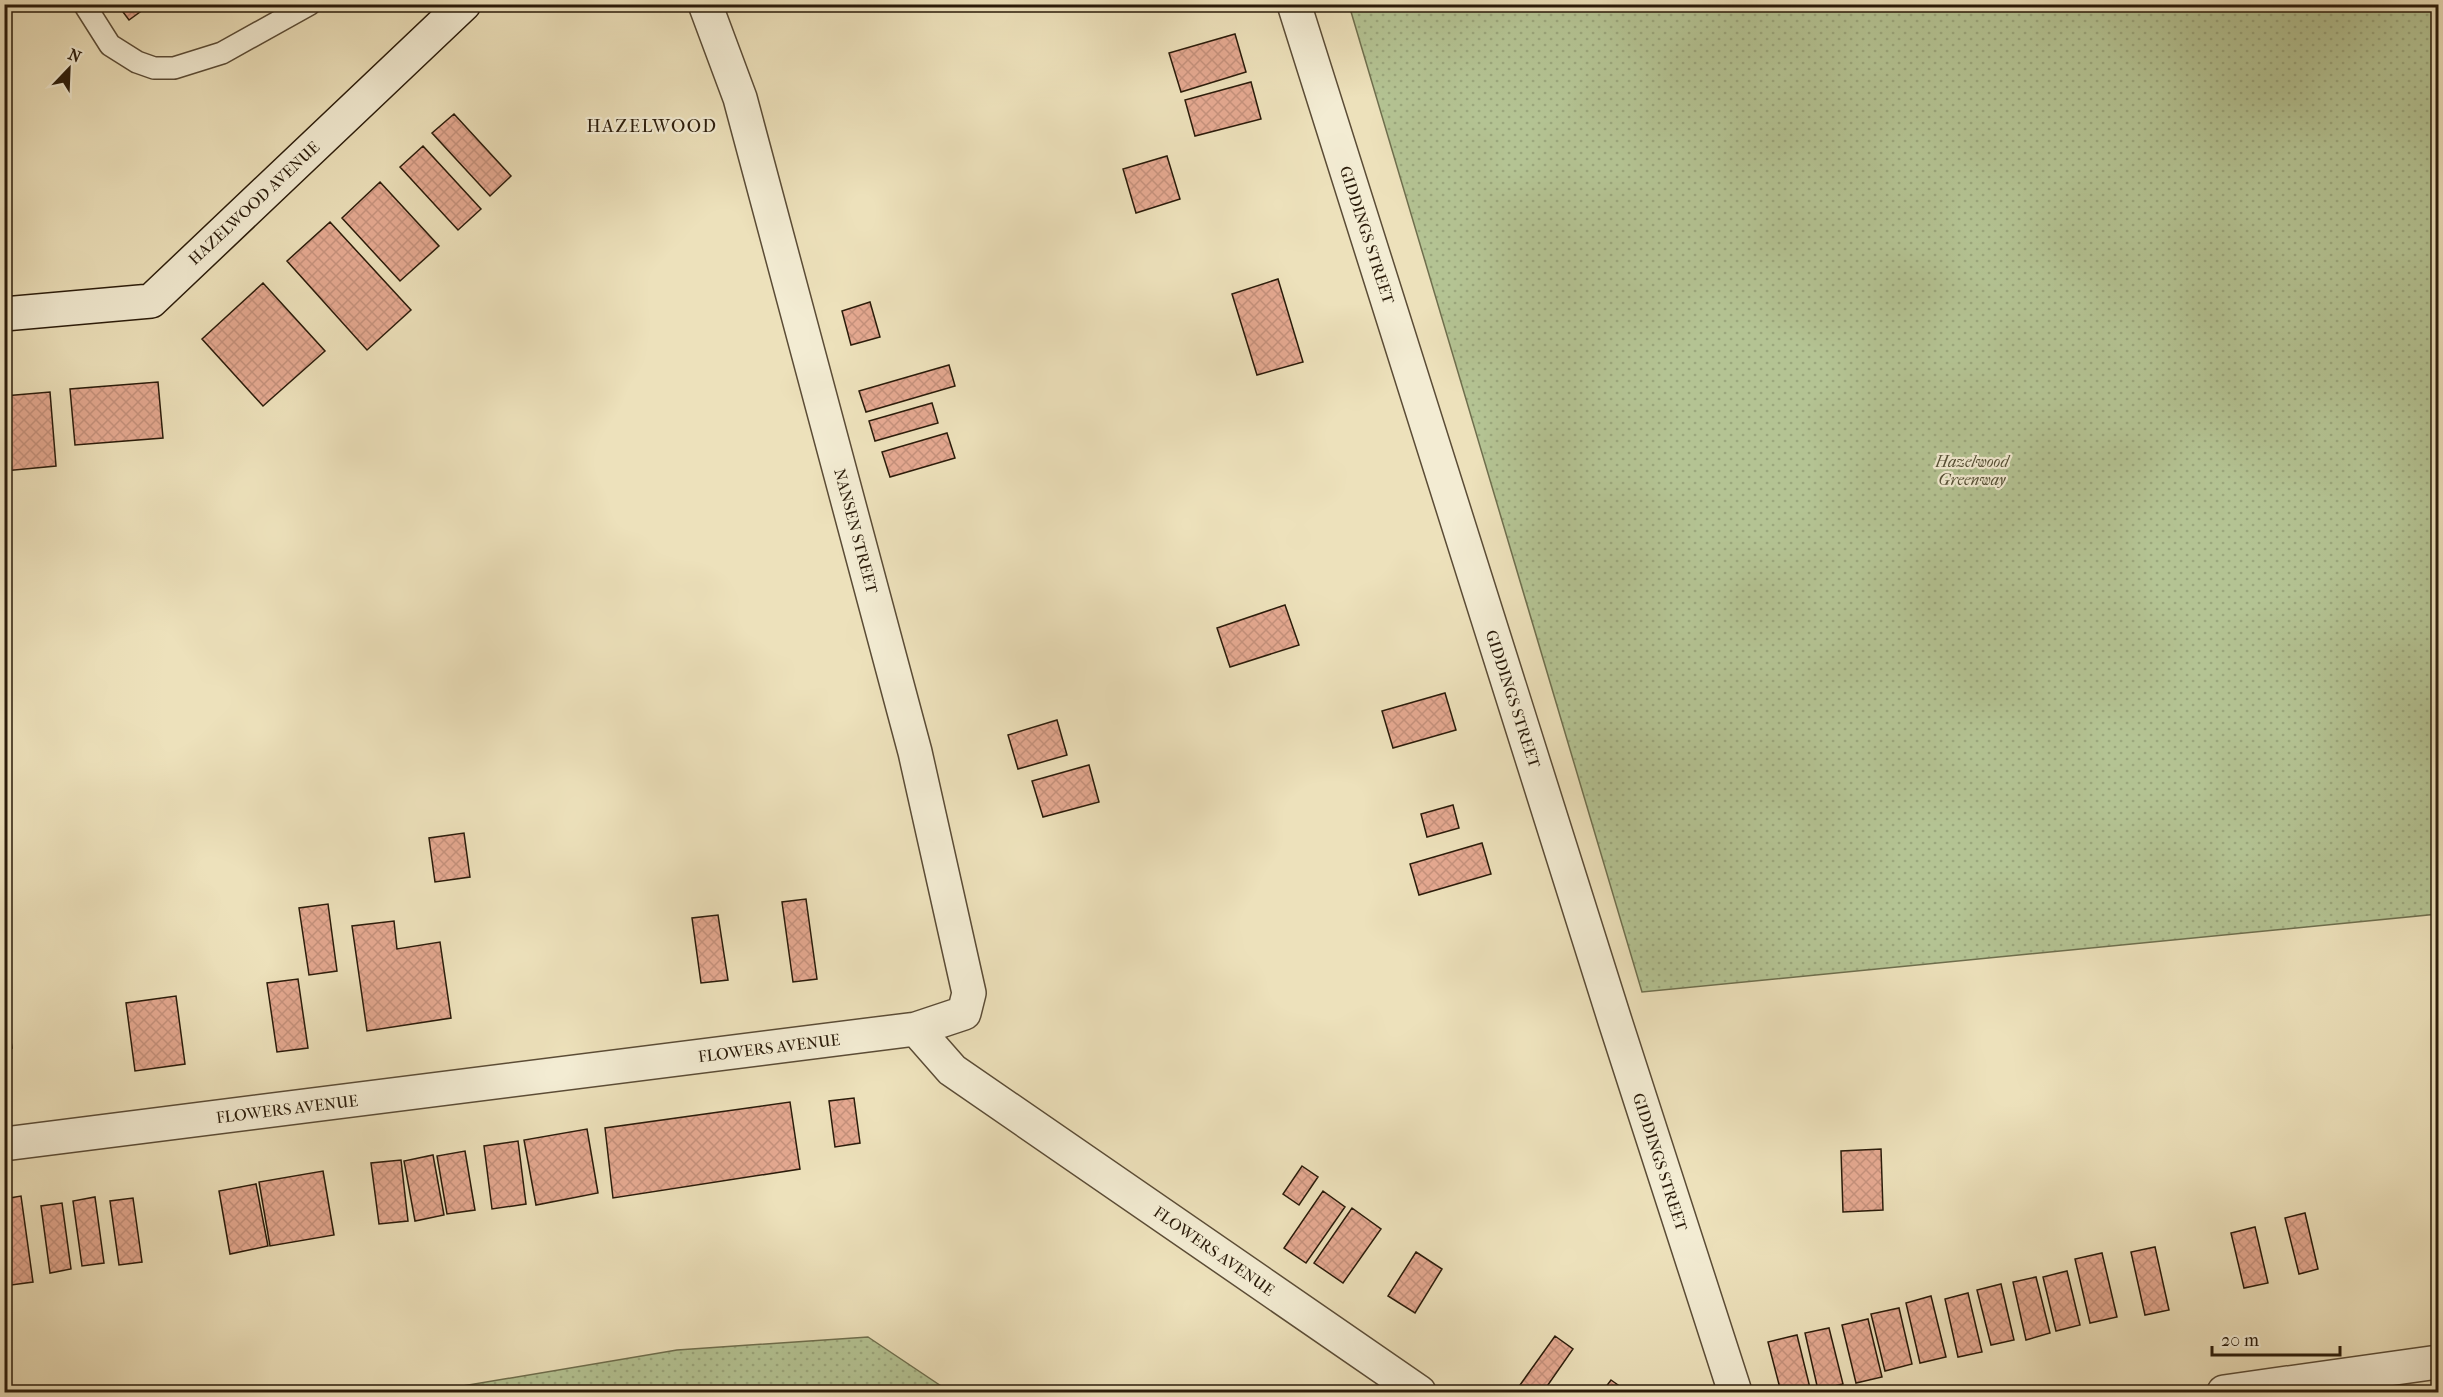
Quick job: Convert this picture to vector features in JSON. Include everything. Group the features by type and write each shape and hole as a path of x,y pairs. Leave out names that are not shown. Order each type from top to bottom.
{"street":[{"name":"HAZELWOOD AVENUE","path":"4,314 151,301 464,4"},
{"name":"NANSEN STREET","path":"705,4 740,98 915,752 969,993 964,1013 916,1029"},
{"name":"GIDDINGS STREET","path":"1294,4 1615,1021 1735,1392"},
{"name":"FLOWERS AVENUE","path":"4,1144 916,1029 951,1070 1419,1392"},
{"path":"2224,1392 2439,1362"}],"lane":[{"path":"84,4 110,45 137,62 154,68 174,68 222,53 310,4"}],"green space":[{"name":"Hazelwood Greenway","path":"1349,5 2438,5 2438,914 1642,992"},
{"path":"868,1337 950,1392 427,1392 677,1350"}],"building":[{"path":"117,4 151,4 129,20"},
{"path":"1235,34 1246,72 1181,92 1169,53"},
{"path":"1251,82 1261,119 1195,136 1185,100"},
{"path":"454,114 511,176 490,196 432,133"},
{"path":"423,146 481,209 458,230 400,167"},
{"path":"1167,156 1180,199 1136,213 1123,169"},
{"path":"380,182 439,246 400,281 342,218"},
{"path":"330,222 411,310 367,350 287,261"},
{"path":"1278,279 1303,362 1257,375 1232,294"},
{"path":"263,283 325,351 263,406 202,339"},
{"path":"870,302 880,337 851,345 842,311"},
{"path":"949,365 955,386 866,412 859,391"},
{"path":"158,382 163,438 75,445 70,389"},
{"path":"50,392 56,466 4,471 4,396"},
{"path":"932,403 938,423 875,441 869,421"},
{"path":"947,433 955,458 890,477 882,452"},
{"path":"1285,605 1299,645 1230,667 1217,628"},
{"path":"1445,693 1456,730 1393,748 1382,711"},
{"path":"1057,720 1067,755 1018,769 1008,735"},
{"path":"1089,765 1099,802 1043,817 1032,781"},
{"path":"1453,805 1459,828 1427,837 1421,814"},
{"path":"464,833 470,877 435,882 429,838"},
{"path":"1482,843 1491,874 1419,895 1410,864"},
{"path":"806,899 817,979 793,982 782,902"},
{"path":"328,904 337,971 309,975 299,908"},
{"path":"718,915 728,980 701,983 692,918"},
{"path":"394,921 397,949 440,942 451,1018 367,1031 352,926"},
{"path":"298,979 308,1048 277,1052 267,983"},
{"path":"4,993 12,1048 4,1049"},
{"path":"176,996 185,1064 135,1071 126,1003"},
{"path":"854,1098 860,1143 835,1147 829,1101"},
{"path":"790,1102 800,1169 613,1198 605,1128"},
{"path":"587,1129 598,1193 536,1205 524,1140"},
{"path":"518,1141 526,1204 492,1209 484,1146"},
{"path":"1881,1149 1883,1210 1843,1212 1841,1151"},
{"path":"465,1151 475,1210 447,1214 437,1156"},
{"path":"433,1155 444,1215 415,1221 404,1161"},
{"path":"401,1160 408,1221 379,1224 371,1163"},
{"path":"1302,1166 1318,1177 1299,1205 1283,1194"},
{"path":"323,1171 334,1235 270,1246 259,1182"},
{"path":"256,1184 268,1246 230,1254 219,1191"},
{"path":"1323,1191 1345,1207 1306,1263 1284,1248"},
{"path":"21,1196 33,1282 4,1286 4,1199"},
{"path":"95,1197 104,1263 82,1266 73,1201"},
{"path":"133,1198 142,1262 119,1265 110,1201"},
{"path":"62,1203 71,1269 50,1273 41,1206"},
{"path":"1352,1208 1381,1229 1343,1283 1314,1263"},
{"path":"2305,1213 2318,1269 2299,1274 2285,1218"},
{"path":"2255,1227 2268,1283 2244,1288 2231,1233"},
{"path":"2155,1247 2169,1310 2145,1315 2131,1252"},
{"path":"1416,1252 1442,1269 1415,1313 1388,1296"},
{"path":"2102,1253 2117,1317 2090,1323 2075,1259"},
{"path":"2067,1271 2080,1325 2056,1331 2043,1277"},
{"path":"2036,1277 2050,1333 2026,1340 2013,1282"},
{"path":"2001,1284 2014,1340 1991,1345 1977,1290"},
{"path":"1968,1293 1982,1352 1958,1357 1945,1299"},
{"path":"1931,1296 1946,1357 1920,1363 1906,1303"},
{"path":"1899,1308 1912,1364 1885,1371 1871,1314"},
{"path":"1868,1319 1882,1377 1856,1383 1842,1325"},
{"path":"1829,1328 1843,1384 1818,1390 1805,1333"},
{"path":"1797,1335 1811,1392 1781,1392 1768,1342"},
{"path":"1555,1336 1573,1349 1543,1392 1515,1392"},
{"path":"1611,1380 1628,1392 1602,1392"}],"district":[{"name":"HAZELWOOD","path":"652,126"}]}
